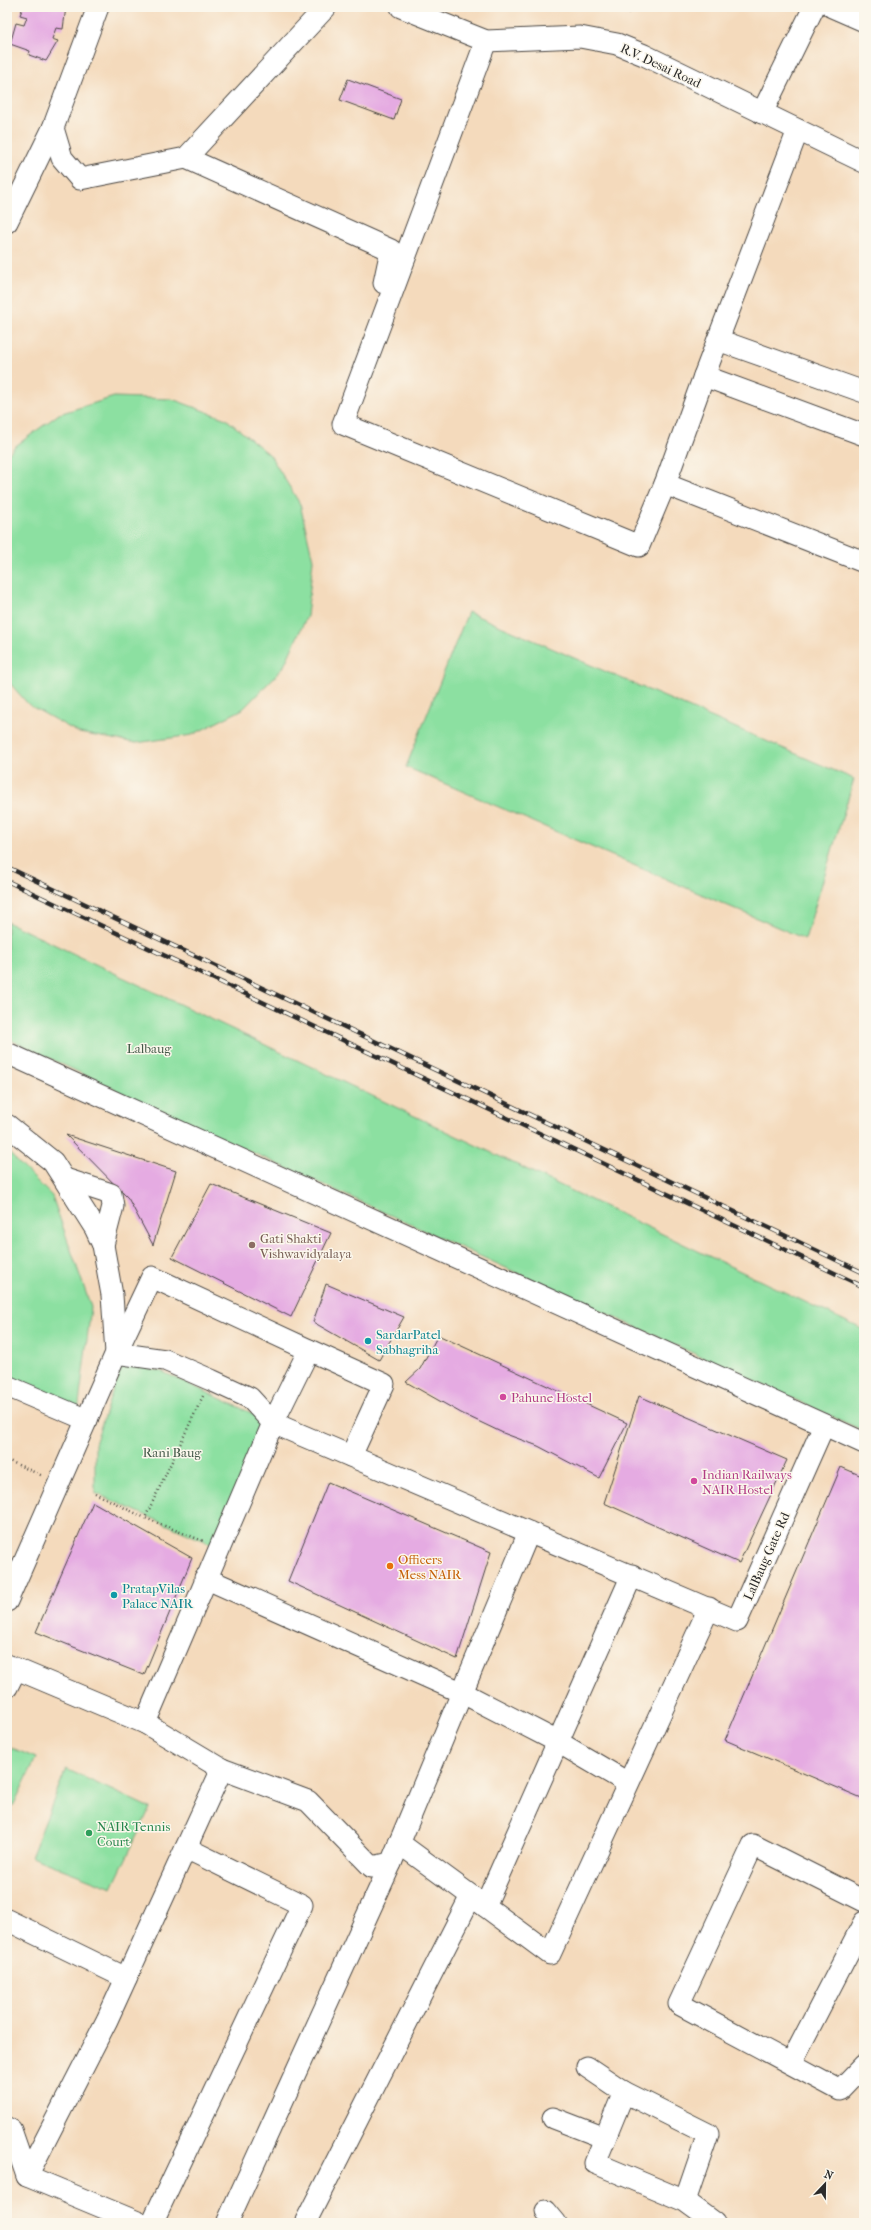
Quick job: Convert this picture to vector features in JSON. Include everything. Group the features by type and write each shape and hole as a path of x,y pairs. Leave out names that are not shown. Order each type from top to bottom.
{"street":[{"path":"7,222 53,128 98,7"},
{"path":"186,158 326,7"},
{"name":"R.V. Desai Road","path":"401,7 486,41 580,36 617,44 864,162"},
{"path":"762,113 814,7"},
{"path":"832,7 864,21"},
{"path":"486,41 343,424 639,546 665,484 704,376 798,130"},
{"path":"53,128 62,158 80,179 186,158 392,250 368,356"},
{"path":"718,340 864,392"},
{"path":"704,376 864,435"},
{"path":"665,484 864,562"},
{"path":"7,1044 207,1138 229,1155"},
{"path":"7,1053 864,1443"},
{"path":"7,1125 53,1162 65,1179 103,1245 112,1295 116,1353"},
{"path":"65,1179 111,1194 113,1206 103,1245"},
{"path":"7,1601 116,1353 152,1277 384,1384 351,1456"},
{"path":"145,1723 205,1578 273,1423 309,1350"},
{"path":"116,1353 165,1360 250,1398 273,1423 709,1608 550,1954 399,1843"},
{"path":"7,1386 87,1420"},
{"name":"LalBaug Gate Rd","path":"709,1608 737,1621 824,1425"},
{"path":"227,2223 391,1863 529,1532"},
{"path":"305,2223 478,1901 558,1742 632,1575"},
{"path":"205,1578 461,1692 558,1742 628,1784"},
{"path":"7,1687 11,1667 145,1723 222,1769 308,1801 372,1866 391,1863"},
{"path":"27,2176 106,2020 222,1769"},
{"path":"864,1901 753,1845 679,2004 840,2090 864,2065"},
{"path":"152,2223 302,1905 186,1848"},
{"path":"7,1920 126,1978"},
{"path":"791,2063 864,1922"},
{"path":"587,2067 624,2092 708,2134 685,2202"},
{"path":"624,2092 595,2163 685,2202 715,2223"},
{"path":"553,2118 605,2138"},
{"path":"7,2128 11,2130 27,2176 140,2223"}],"path":[{"path":"145,1518 210,1380"},
{"path":"7,1460 51,1479"},
{"path":"95,1493 145,1518 219,1547"}],"green space":[{"path":"114,397 172,399 226,419 270,455 300,504 313,560 307,616 283,668 243,709 192,735 136,743 79,733 29,705 7,680 7,456 13,448 59,414"},
{"path":"468,612 854,779 805,939 406,767"},
{"name":"Lalbaug","path":"7,922 864,1330 864,1431 135,1099 7,1038"},
{"path":"7,1151 52,1196 91,1307 78,1412 7,1380"},
{"name":"Rani Baug","path":"122,1362 163,1372 273,1423 211,1544 95,1493 95,1444"},
{"path":"7,1746 36,1758 7,1819"},
{"name":"NAIR Tennis Court","path":"66,1769 150,1808 112,1888 31,1857"}],"building":[{"path":"23,7 66,7 63,29 56,28 52,39 58,41 46,61 29,55 30,51 10,44 16,23 24,25 27,17 20,15"},
{"path":"615,7 632,7 630,13"},
{"path":"348,79 401,99 394,120 340,100"},
{"path":"66,1135 176,1171 153,1245 128,1198"},
{"name":"Gati Shakti Vishwavidyalaya","path":"211,1184 331,1233 291,1317 172,1257"},
{"name":"SardarPatel Sabhagriha","path":"326,1284 404,1317 379,1360 313,1322"},
{"name":"Pahune Hostel","path":"438,1335 627,1423 599,1478 538,1446 503,1433 461,1413 406,1382 420,1369"},
{"name":"Indian Railways NAIR Hostel","path":"639,1396 787,1460 739,1563 604,1503"},
{"path":"841,1467 864,1477 864,1799 725,1740"},
{"name":"Officers Mess NAIR","path":"328,1482 491,1552 457,1659 288,1581"},
{"name":"PratapVilas Palace NAIR","path":"93,1502 192,1558 144,1675 36,1632"}],"railway":[{"path":"7,867 864,1273"},
{"path":"7,881 864,1287"}],"place":[{"name":"Gati Shakti Vishwavidyalaya","path":"252,1245"},
{"name":"SardarPatel Sabhagriha","path":"368,1341"},
{"name":"Pahune Hostel","path":"503,1397"},
{"name":"Indian Railways NAIR Hostel","path":"694,1481"},
{"name":"Officers Mess NAIR","path":"390,1566"},
{"name":"PratapVilas Palace NAIR","path":"114,1595"},
{"name":"NAIR Tennis Court","path":"89,1833"}]}
